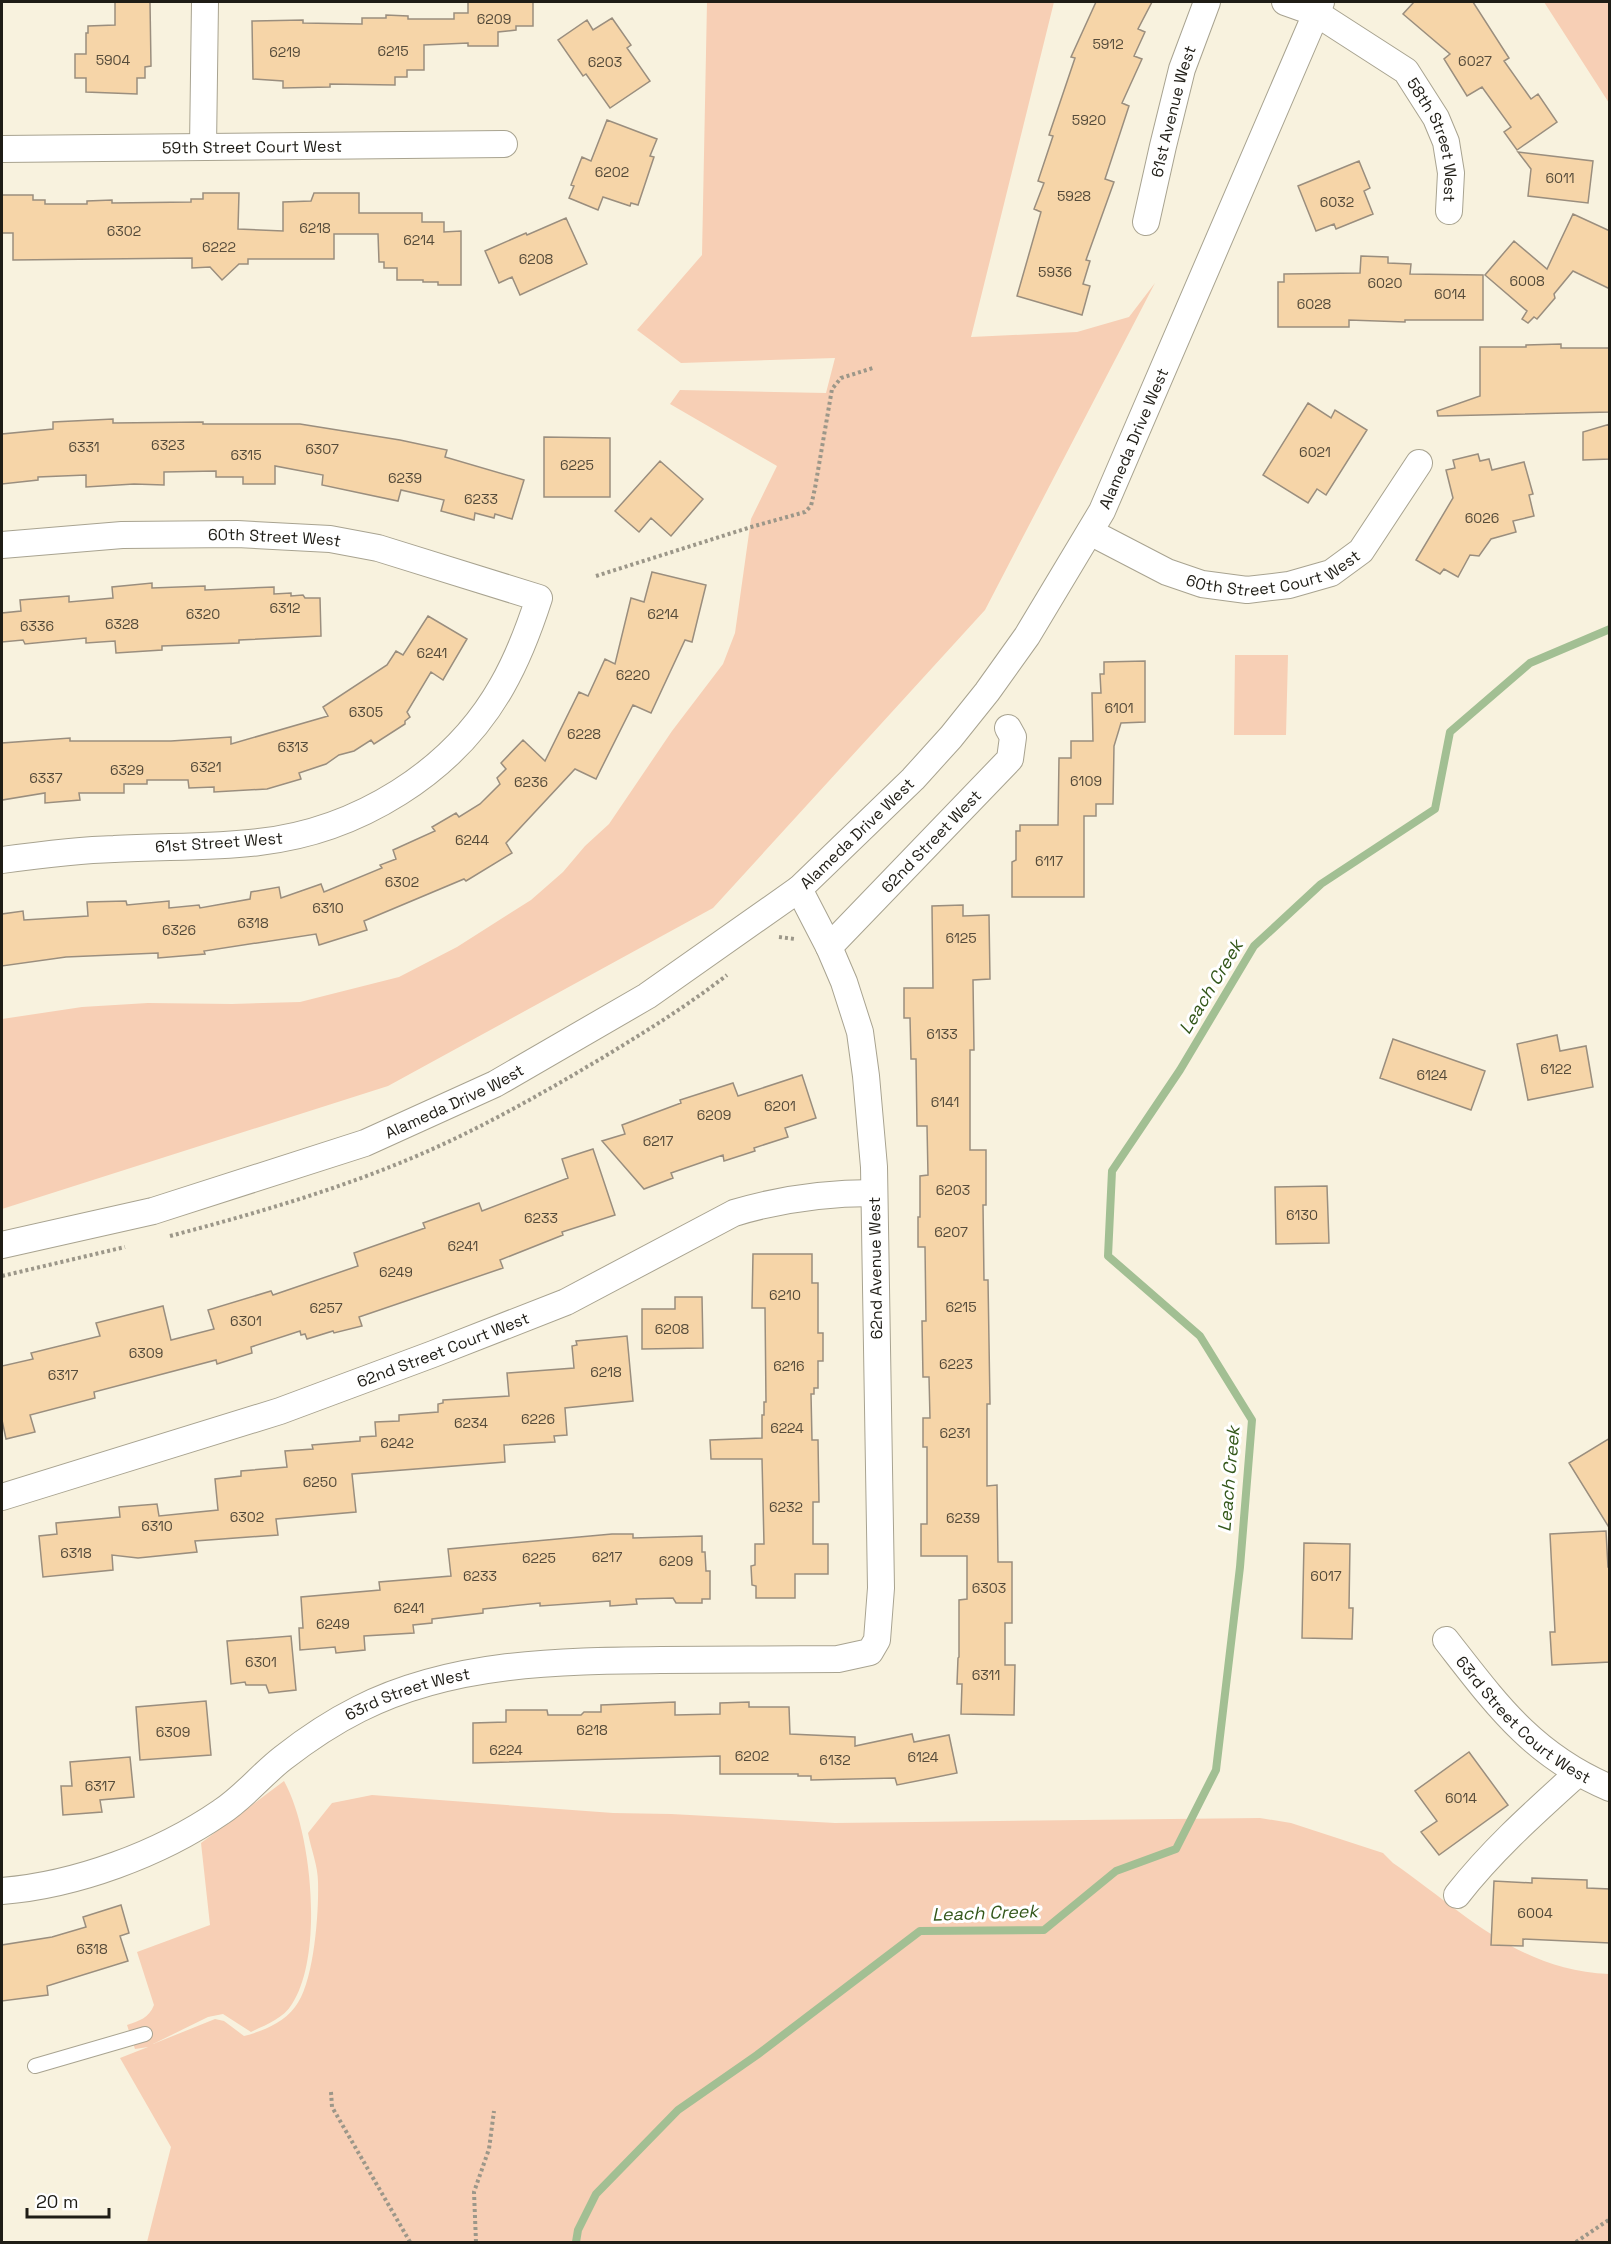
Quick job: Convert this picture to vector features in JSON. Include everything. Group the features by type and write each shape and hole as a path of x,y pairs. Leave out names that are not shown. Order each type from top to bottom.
{"street":[{"path":"203,147 205,2"},
{"name":"61st Avenue West","path":"1146,222 1162,146 1182,69 1207,2"},
{"path":"1285,2 1319,7"},
{"name":"58th Street West","path":"1319,7 1406,71 1436,118 1446,142 1451,172 1449,211"},
{"name":"Alameda Drive West","path":"2,1245 153,1211 365,1143 495,1084 647,996 799,889 913,779 951,737 1027,636 1102,512 1319,7"},
{"name":"59th Street Court West","path":"2,149 504,144"},
{"name":"60th Street Court West","path":"1090,531 1167,572 1202,584 1247,590 1289,585 1330,573 1361,551 1419,463"},
{"name":"60th Street West","path":"2,546 122,535 237,534 330,539 378,548 539,598"},
{"name":"61st Street West","path":"2,860 112,849 260,842 298,835 336,824 367,811 416,781 438,763 474,726 502,687 524,645 539,598"},
{"name":"62nd Street West","path":"829,947 1010,759 1013,736 1008,728"},
{"name":"62nd Avenue West","path":"799,889 844,982 860,1032 872,1129 881,1587 877,1640 870,1652 863,1654"},
{"name":"62nd Street Court West","path":"2,1497 280,1411 433,1354 566,1302 734,1213 761,1204 789,1199 874,1193"},
{"name":"63rd Street Court West","path":"1446,1640 1503,1712 1536,1745 1578,1773 1610,1788"},
{"name":"63rd Street West","path":"2,1891 25,1889 84,1876 189,1833 223,1811 283,1757 328,1728 359,1709 435,1681 473,1672 538,1663 600,1660 838,1659 863,1654"},
{"path":"1457,1894 1481,1863 1516,1828 1578,1773"}],"lane":[{"path":"35,2066 145,2034"}],"path":[{"path":"596,576 805,512 811,506 815,488 832,389 842,378 873,368"},
{"path":"773,940 780,936 796,940"},
{"path":"169,1236 273,1209 348,1183 437,1147 531,1101 643,1034 707,991 732,971"},
{"path":"2,1276 126,1247"},
{"path":"331,2092 332,2107 410,2242"},
{"path":"476,2242 474,2192 489,2149 494,2111"},
{"path":"1576,2242 1610,2218"}],"shaded area":[{"path":"707,2 1054,2 971,337 1077,332 1129,317 1155,283 985,610 713,908 388,1086 2,1209 2,1019 82,1007 148,1003 300,1002 399,977 457,947 531,900 563,872 585,846 609,824 672,731 723,664 735,633 751,519 777,466 670,404 680,390 826,393 835,358 681,363 637,330 702,255"},
{"path":"1544,2 1609,2 1609,103"},
{"path":"1235,655 1288,655 1286,735 1234,735"},
{"path":"284,1781 294,1803 302,1830 311,1893 308,1956 302,1982 292,2004 279,2018 251,2032 223,2014 208,2017 153,2044 215,2019 224,2021 244,2036 272,2026 285,2018 295,2007 307,1982 311,1966 318,1911 318,1876 308,1833 332,1803 372,1795 613,1813 835,1823 1260,1818 1291,1823 1383,1853 1468,1919 1519,1950 1546,1962 1576,1970 1609,1974 1609,2242 147,2242 171,2147 120,2058 148,2047 135,2049 127,2025 146,2016 154,2005 137,1952 210,1925 201,1843"}],"building":[{"path":"115,2 150,2 151,66 145,67 145,78 137,78 137,94 86,92 86,78 75,78 75,54 86,54 88,26 115,25"},
{"path":"468,2 533,2 533,26 516,26 516,30 498,32 498,46 468,46 468,43 424,45 424,70 407,70 407,77 395,77 395,85 330,84 330,87 283,88 283,81 253,79 252,21 303,20 303,23 362,24 362,18 386,18 386,15 408,16 408,19 454,19 454,13 468,13"},
{"path":"1096,2 1152,2 1138,29 1145,32 1134,56 1142,59 1122,103 1129,106 1105,179 1114,182 1086,260 1090,261 1083,284 1090,286 1082,315 1017,296 1041,212 1034,209 1044,183 1038,181 1053,136 1049,135 1075,58 1071,57"},
{"path":"1414,2 1473,2 1509,58 1504,61 1531,99 1538,94 1557,122 1517,150 1504,132 1511,127 1482,87 1467,96 1444,59 1450,54 1403,14"},
{"path":"612,18 631,45 627,48 650,81 610,108 586,74 583,76 558,40 587,20 593,30"},
{"path":"607,120 657,139 650,156 654,157 638,205 631,203 630,206 603,197 598,210 569,198 574,186 571,185 582,157 591,161"},
{"path":"1518,152 1593,161 1588,203 1528,196 1531,169"},
{"path":"1359,161 1370,188 1364,191 1373,214 1336,229 1334,224 1316,231 1298,186"},
{"path":"203,193 239,193 238,229 283,231 283,202 311,201 314,193 359,193 359,213 422,213 422,222 444,222 444,232 461,231 461,285 438,285 438,282 423,282 423,280 397,280 397,268 384,268 384,262 379,262 378,234 334,234 334,259 248,259 248,264 239,264 222,280 210,267 192,268 192,258 13,260 13,233 2,233 2,195 33,195 33,200 45,200 45,204 87,204 87,201 112,200 112,203 191,202 191,199 203,199"},
{"path":"1573,214 1610,231 1610,289 1573,271 1537,319 1534,317 1528,323 1522,319 1527,311 1485,275 1514,241 1547,269"},
{"path":"566,218 587,264 520,295 512,277 499,283 485,251"},
{"path":"1361,256 1388,257 1388,263 1411,264 1410,274 1483,275 1483,320 1405,320 1405,322 1349,320 1349,327 1278,327 1278,282 1284,282 1284,274 1360,273"},
{"path":"1561,344 1561,348 1610,348 1610,412 1438,416 1437,411 1480,396 1480,347"},
{"path":"1308,403 1331,418 1335,410 1367,430 1326,495 1317,489 1308,503 1263,475"},
{"path":"113,419 113,423 300,424 447,450 445,457 524,480 512,519 495,514 494,518 475,513 474,520 441,511 444,500 401,490 398,501 322,485 323,475 275,466 275,484 243,484 243,477 216,477 216,471 164,472 164,485 86,487 86,475 38,477 38,480 2,484 2,434 53,429 53,422"},
{"path":"1610,424 1610,459 1583,460 1583,432"},
{"path":"544,437 610,438 610,497 544,497"},
{"path":"1478,454 1480,461 1489,459 1492,470 1524,462 1533,494 1529,495 1534,516 1513,521 1516,532 1491,539 1479,556 1470,555 1458,577 1444,569 1440,574 1416,560 1453,498 1446,470 1455,468 1453,460"},
{"path":"660,461 703,499 671,536 651,518 639,532 615,511"},
{"path":"652,572 706,585 692,642 685,640 651,713 633,705 596,779 575,769 506,843 512,853 466,881 464,879 364,921 367,930 319,945 316,934 204,951 205,954 158,958 158,953 66,957 2,966 2,914 23,911 24,920 88,916 87,902 126,901 127,905 169,901 169,908 199,905 200,908 250,899 251,892 279,887 281,898 321,884 324,892 382,868 380,865 396,859 393,850 435,831 432,827 456,813 459,817 480,804 500,784 497,778 506,769 501,763 523,740 545,761 579,692 588,696 605,659 615,664 631,598 644,602"},
{"path":"152,583 152,588 205,586 205,590 274,587 274,594 291,593 291,596 303,595 305,598 320,598 321,636 239,640 239,643 162,646 162,650 116,653 115,641 86,643 86,638 25,644 23,640 2,642 2,613 21,611 20,600 69,596 69,602 113,598 112,587"},
{"path":"428,616 467,639 443,680 431,672 407,712 410,717 405,724 374,744 371,740 354,751 339,755 326,764 299,773 301,779 267,789 214,792 214,787 189,788 188,780 147,780 147,784 124,784 124,793 79,793 80,800 45,803 45,793 2,800 2,743 70,738 70,741 171,741 231,737 231,744 328,716 323,707 387,665 396,651 403,655"},
{"path":"1145,661 1145,722 1121,723 1114,746 1113,804 1096,804 1096,816 1084,816 1084,897 1012,897 1012,862 1016,860 1016,831 1020,831 1020,825 1058,825 1059,758 1071,758 1071,741 1093,741 1092,693 1101,693 1100,674 1104,674 1104,662"},
{"path":"963,905 963,916 989,915 990,979 973,980 974,1050 970,1050 970,1150 986,1150 986,1205 983,1205 984,1280 988,1280 990,1404 987,1404 987,1486 997,1485 998,1562 1012,1562 1012,1623 1005,1623 1005,1665 1015,1665 1014,1715 961,1714 962,1684 957,1684 959,1600 967,1599 967,1556 921,1556 921,1524 927,1524 927,1447 923,1447 923,1418 930,1418 929,1377 923,1377 922,1321 926,1321 925,1247 918,1247 918,1217 920,1217 920,1176 928,1175 927,1126 917,1126 916,1059 911,1059 910,1018 904,1018 904,988 933,988 932,906"},
{"path":"1557,1035 1560,1051 1586,1046 1593,1087 1528,1100 1517,1044"},
{"path":"1393,1039 1485,1071 1471,1110 1380,1078"},
{"path":"802,1075 816,1118 785,1128 788,1137 754,1148 755,1151 724,1161 723,1155 671,1173 673,1178 644,1189 602,1141 625,1134 622,1125 681,1103 680,1100 733,1083 738,1096"},
{"path":"593,1149 615,1215 562,1232 563,1235 500,1260 503,1268 359,1317 362,1326 334,1333 333,1331 307,1339 305,1334 301,1335 300,1331 251,1347 252,1353 217,1364 216,1360 94,1392 95,1398 30,1415 35,1432 6,1439 2,1420 2,1366 33,1359 31,1353 100,1336 96,1323 163,1306 171,1340 214,1329 208,1310 271,1291 273,1295 358,1266 354,1253 425,1228 423,1223 479,1203 482,1211 568,1178 562,1159"},
{"path":"1327,1186 1329,1243 1276,1244 1275,1187"},
{"path":"753,1254 812,1254 812,1283 818,1283 818,1333 823,1333 823,1361 818,1361 818,1388 814,1388 814,1394 811,1394 812,1440 818,1440 819,1502 813,1502 813,1544 828,1544 828,1574 795,1574 795,1598 756,1598 756,1586 752,1585 751,1566 755,1565 755,1544 764,1544 762,1459 711,1459 710,1440 762,1438 762,1415 764,1415 764,1402 766,1402 765,1308 752,1308"},
{"path":"675,1297 702,1297 703,1348 642,1349 642,1309 675,1309"},
{"path":"627,1336 633,1401 565,1408 567,1435 554,1436 555,1442 504,1445 505,1462 352,1474 356,1512 276,1519 278,1535 195,1541 197,1552 138,1558 112,1555 113,1570 43,1577 39,1536 57,1534 56,1523 120,1517 119,1507 157,1504 159,1516 218,1510 215,1479 241,1476 241,1471 287,1467 285,1451 313,1449 312,1445 360,1441 360,1437 376,1436 375,1422 399,1421 399,1415 438,1412 438,1404 443,1403 443,1400 509,1396 507,1373 574,1368 572,1346 577,1345 576,1341"},
{"path":"1610,1438 1610,1529 1569,1463"},
{"path":"1606,1531 1608,1567 1610,1567 1610,1662 1552,1665 1550,1632 1555,1632 1550,1534"},
{"path":"633,1534 633,1538 702,1536 702,1552 705,1552 706,1571 710,1571 710,1599 702,1599 702,1603 676,1603 673,1598 636,1599 637,1604 610,1606 610,1601 540,1606 540,1603 483,1609 483,1613 432,1619 432,1623 413,1625 414,1633 364,1636 365,1650 336,1653 335,1647 300,1650 299,1628 303,1628 301,1597 380,1590 379,1582 451,1576 448,1549"},
{"path":"1304,1543 1350,1544 1349,1608 1353,1608 1352,1639 1302,1638"},
{"path":"291,1636 296,1690 269,1693 266,1685 246,1685 245,1682 231,1684 227,1641"},
{"path":"206,1701 211,1755 140,1760 136,1707"},
{"path":"675,1702 675,1715 720,1714 720,1703 749,1702 749,1707 789,1707 790,1734 855,1737 855,1746 912,1734 914,1742 949,1735 957,1773 897,1785 895,1778 811,1780 811,1776 798,1776 798,1774 720,1774 720,1756 473,1763 473,1723 506,1722 506,1710 547,1710 548,1715 581,1715 584,1712 601,1712 601,1705"},
{"path":"1469,1752 1508,1805 1439,1855 1421,1832 1437,1821 1415,1791"},
{"path":"130,1757 134,1797 100,1800 102,1812 63,1815 61,1786 72,1786 70,1762"},
{"path":"1532,1878 1587,1880 1587,1888 1610,1889 1610,1943 1523,1939 1523,1946 1491,1945 1494,1881 1532,1883"},
{"path":"121,1905 129,1933 120,1936 128,1961 47,1986 48,1995 2,2001 2,1945 52,1937 86,1927 83,1917"}],"waterway":[{"name":"Leach Creek","path":"576,2242 578,2230 596,2194 678,2110 757,2055 920,1931 1044,1930 1116,1871 1176,1849 1216,1770 1240,1567 1252,1420 1200,1336 1108,1256 1112,1171 1180,1070 1254,946 1321,884 1435,809 1450,732 1530,663 1610,629"}]}
